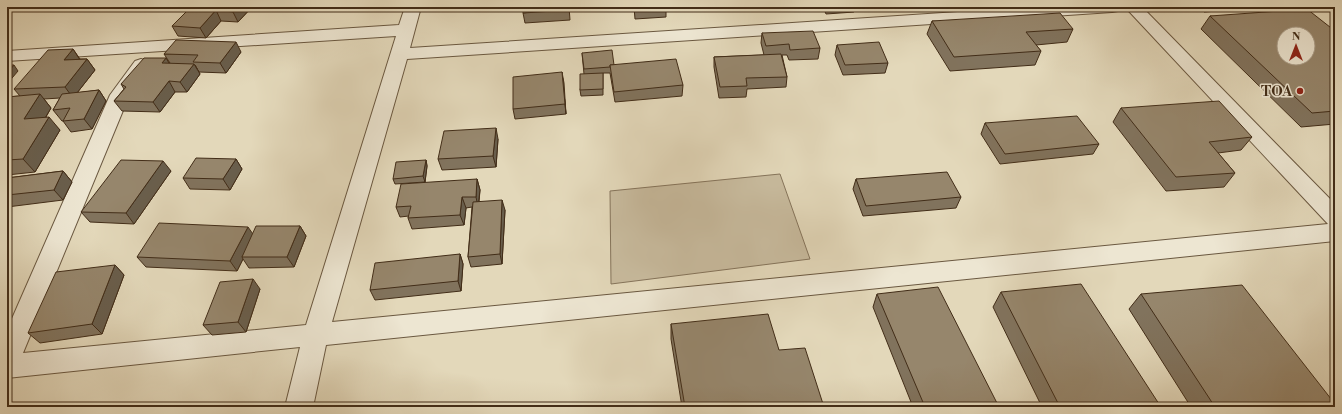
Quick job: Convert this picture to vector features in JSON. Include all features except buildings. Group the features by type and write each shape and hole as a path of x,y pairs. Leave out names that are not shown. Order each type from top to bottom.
{"street":[{"path":"299,407 315,336 413,7"},
{"path":"398,54 1112,7"},
{"path":"1133,7 1335,218"},
{"path":"7,56 406,30"},
{"path":"7,360 120,94 155,46"},
{"path":"7,366 1335,232"}],"shaded area":[{"path":"780,174 810,259 611,284 610,191"}],"place":[{"name":"TOA","path":"1300,91"}]}
